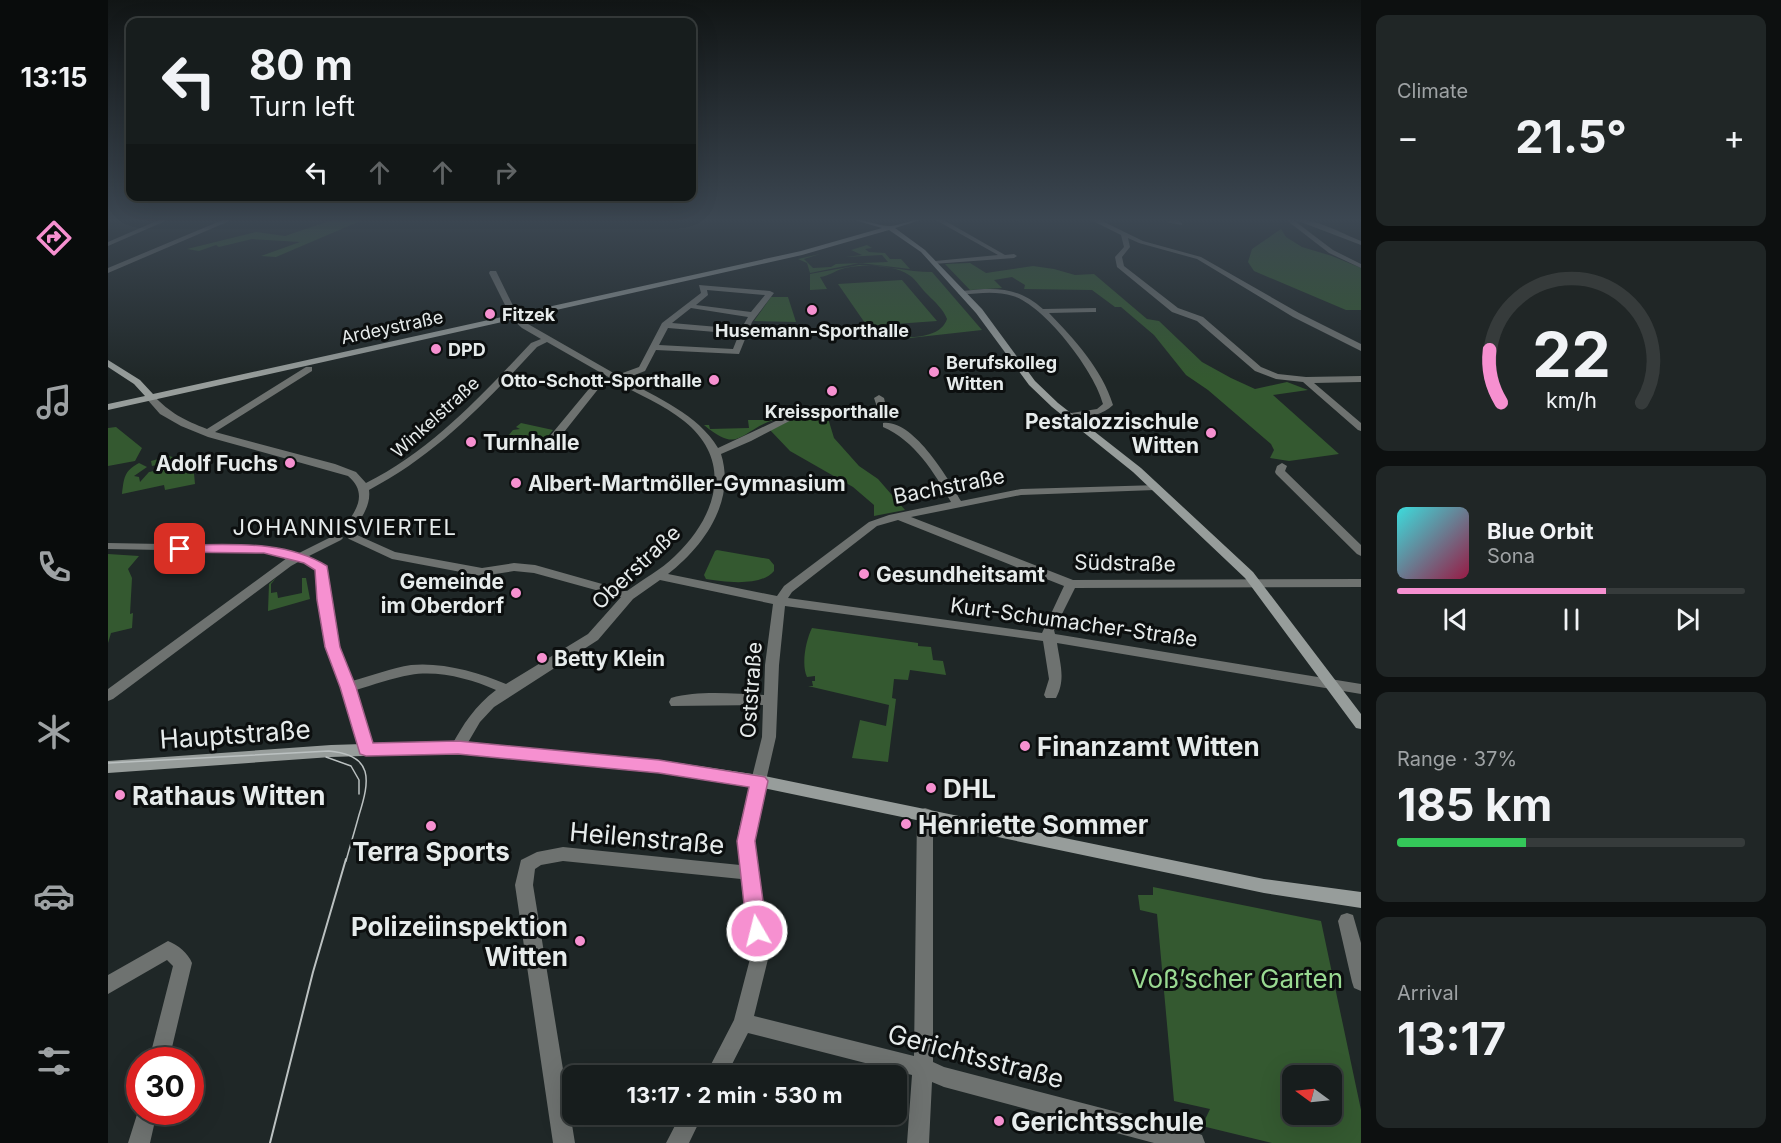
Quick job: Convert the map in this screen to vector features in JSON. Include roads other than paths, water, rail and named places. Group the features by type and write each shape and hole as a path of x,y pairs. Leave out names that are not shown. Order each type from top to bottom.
{"main road":[{"name":"Ardeystraße","path":"108,407 717,272"},
{"path":"943,272 979,311 1032,383 1068,416 1155,487 1256,583 1361,724"},
{"path":"108,363 130,377 146,390 150,397"},
{"name":"Hauptstraße","path":"108,767 366,750 458,747 659,766 759,781 1148,862 1313,894 1361,900"}],"street":[{"path":"1128,272 1175,310 1200,319 1262,371 1276,376 1306,380 1361,379"},
{"path":"1223,272 1296,315 1361,348"},
{"path":"493,273 515,317 525,326 686,418 706,437 716,452 739,444 775,422 798,414"},
{"path":"549,444 594,388 640,371 652,347 665,325 705,293 702,287 770,294 753,315 735,352 652,347"},
{"path":"962,293 1012,292 1029,300 1077,349 1094,373 1108,402 1107,406 1100,411 1068,416"},
{"path":"690,306 753,315"},
{"path":"1042,311 1093,310"},
{"path":"665,325 743,332"},
{"name":"Winkelstraße","path":"365,488 392,476 420,456 534,345 548,339"},
{"path":"209,432 309,369"},
{"path":"1306,380 1361,428"},
{"path":"150,397 162,412 209,432 344,470 358,478 365,488 364,504 351,532"},
{"path":"879,398 882,411"},
{"path":"886,425 902,432 936,467 958,505"},
{"name":"Oberstraße","path":"458,747 476,717 489,704 593,636 630,596 658,576 694,543 711,517 720,478 716,452"},
{"path":"1282,466 1280,472 1361,552"},
{"name":"Bachstraße","path":"780,601 788,589 873,524 901,516 1021,492 1155,487"},
{"name":"Südstraße","path":"901,516 1071,584 1361,583"},
{"path":"108,696 286,563 337,538 335,535 338,531 351,532 392,555 482,572 514,567 535,569 630,596"},
{"path":"108,546 264,549 313,562 322,569 324,600 332,647 348,687 366,750"},
{"name":"Kurt-Schumacher-Straße","path":"658,576 780,601 1050,638 1361,689"},
{"path":"1051,695 1056,679 1048,630 1071,584"},
{"name":"Oststraße","path":"721,1065 743,1022 760,955 746,833 768,749 772,665 780,601"},
{"path":"348,687 410,670 421,670 476,677 508,690"},
{"path":"676,702 702,699 772,700"},
{"path":"918,1143 923,1068 925,814"},
{"name":"Heilenstraße","path":"564,1143 524,885 527,865 537,859 563,854 749,873"},
{"path":"1347,921 1361,982"},
{"path":"108,985 168,949 183,963 162,1047"},
{"name":"Gerichtsstraße","path":"743,1022 923,1068 944,1077 1194,1143"},
{"path":"139,1143 144,1125"},
{"path":"677,1143 687,1125"}],"tram line":[{"path":"108,763 329,751 344,753 361,764 366,780 363,802 346,861"},
{"path":"326,757 351,766 359,780 359,794"},
{"path":"270,1143 313,972 346,859"}],"place":[{"name":"Husemann-Sporthalle","path":"812,310"},
{"name":"Fitzek","path":"490,314"},
{"name":"DPD","path":"436,349"},
{"name":"Berufskolleg Witten","path":"934,372"},
{"name":"Otto-Schott-Sporthalle","path":"714,380"},
{"name":"Kreissporthalle","path":"832,391"},
{"name":"Pestalozzischule Witten","path":"1211,433"},
{"name":"Turnhalle","path":"471,442"},
{"name":"Adolf Fuchs","path":"290,463"},
{"name":"Albert-Martmöller-Gymnasium","path":"516,483"},
{"name":"Gesundheitsamt","path":"864,574"},
{"name":"Gemeinde im Oberdorf","path":"516,593"},
{"name":"Betty Klein","path":"542,658"},
{"name":"Finanzamt Witten","path":"1025,746"},
{"name":"DHL","path":"931,788"},
{"name":"Rathaus Witten","path":"120,795"},
{"name":"Henriette Sommer","path":"906,824"},
{"name":"Terra Sports","path":"431,826"},
{"name":"Polizeiinspektion Witten","path":"580,941"},
{"name":"Gerichtsschule","path":"999,1121"}],"district":[{"name":"JOHANNISVIERTEL","path":"345,527"}],"park label":[{"name":"Voß’scher Garten","path":"1237,978"}]}
